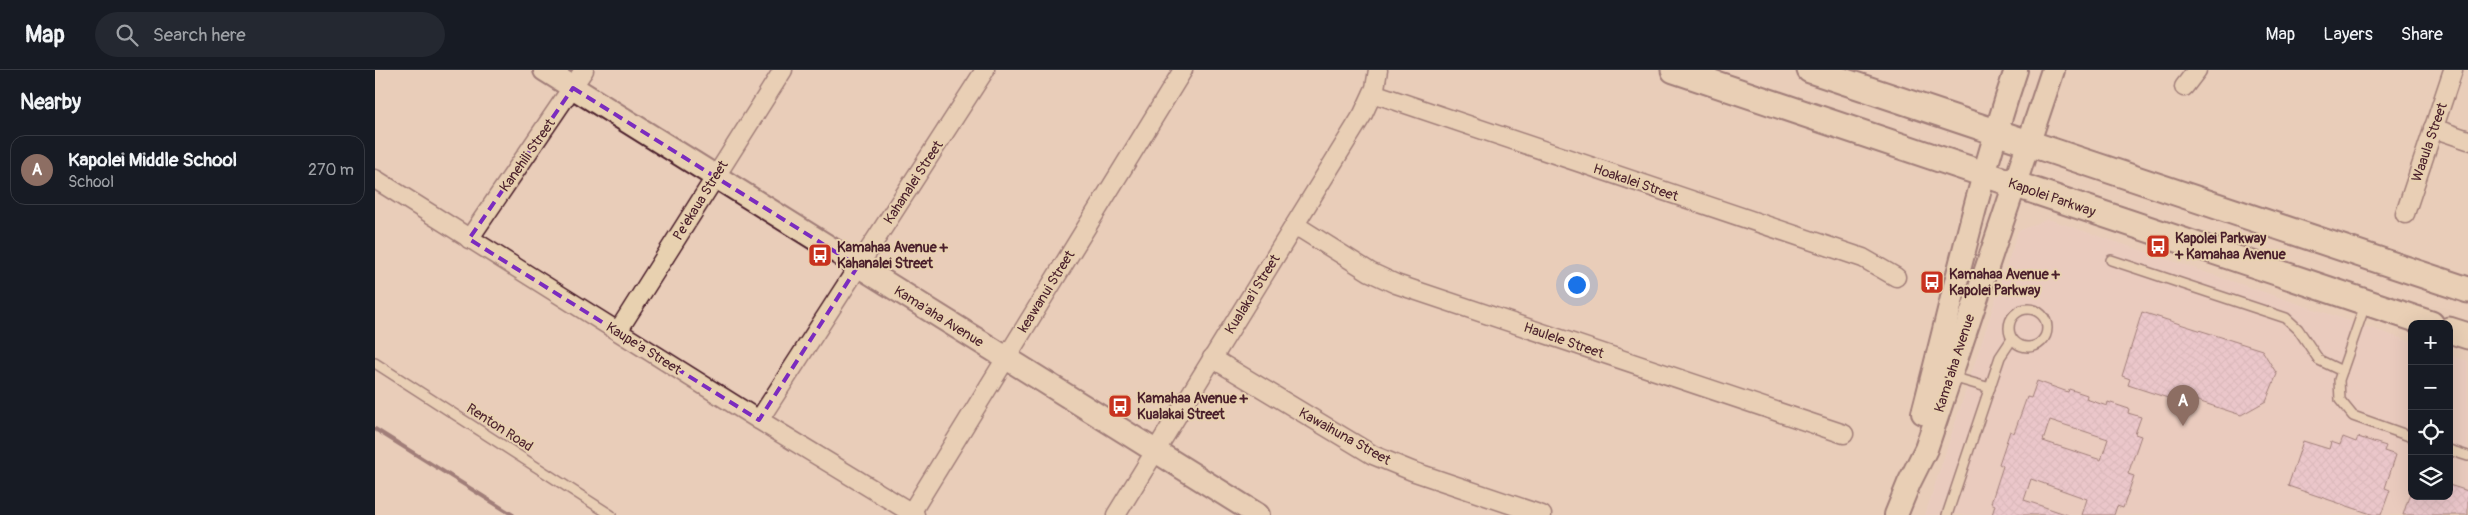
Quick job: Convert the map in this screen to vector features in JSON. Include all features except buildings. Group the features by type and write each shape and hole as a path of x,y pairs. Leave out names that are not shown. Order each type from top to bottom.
{"main road":[{"name":"Kapolei Parkway","path":"1674,70 2419,320"},
{"path":"1810,70 2468,290"},
{"path":"2453,331 2468,336"}],"street":[{"name":"Kama'aha Avenue","path":"545,70 579,79 714,176 1258,515"},
{"name":"Pe'ekaua Street","path":"618,330 783,70"},
{"name":"Kahanalei Street","path":"759,420 985,70"},
{"name":"keawanui Street","path":"913,514 1005,358 1183,70"},
{"name":"Kualaka'i Street","path":"1116,515 1363,114 1373,94 1378,70"},
{"name":"Kama'aha Avenue","path":"1896,515 1909,482 1926,449 1983,174 2016,70"},
{"name":"Kama'aha Avenue","path":"1942,374 2014,184 2053,70"},
{"path":"2184,87 2197,70"},
{"name":"Waaula Street","path":"2405,214 2453,70"},
{"name":"Kanehili Street","path":"469,239 579,79"},
{"name":"Hoakalei Street","path":"1373,94 1863,258 1896,277"},
{"path":"2433,128 2468,140"},
{"name":"Kaupe'a Street","path":"375,179 759,420 913,514"},
{"name":"Haulele Street","path":"1295,225 1371,272 1396,284 1844,434"},
{"name":"Kawaihuna Street","path":"1213,358 1373,455 1412,471 1542,515"}],"lane":[{"path":"2111,260 2286,318 2298,329 2319,360 2342,371"},
{"path":"2366,302 2342,371 2338,393 2342,406 2347,412 2360,419 2408,436"},
{"path":"2033,309 2044,317 2047,329 2042,341 2030,347 2023,346 2012,339 2009,326 2015,314 2020,310 2033,309"},
{"path":"1947,515 2002,352 2012,339"},
{"name":"Renton Road","path":"375,363 611,515"},
{"path":"1942,374 1989,388"},
{"path":"2453,451 2468,456"}],"highlighted area":[{"path":"573,88 858,266 759,420 469,239"}],"shaded area":[{"path":"2048,219 2408,341 2408,500 2453,500 2453,356 2468,361 2468,515 1925,515 2018,231"}],"railway":[{"path":"375,429 513,515"}],"place":[{"name":"Kapolei Parkway + Kamahaa Avenue","path":"2158,246"},
{"name":"Kamahaa Avenue + Kahanalei Street","path":"820,255"},
{"name":"Kamahaa Avenue + Kapolei Parkway","path":"1932,282"},
{"name":"Kamahaa Avenue + Kualakai Street","path":"1120,406"},
{"name":"Kapolei Middle School","path":"2183,426"}]}
